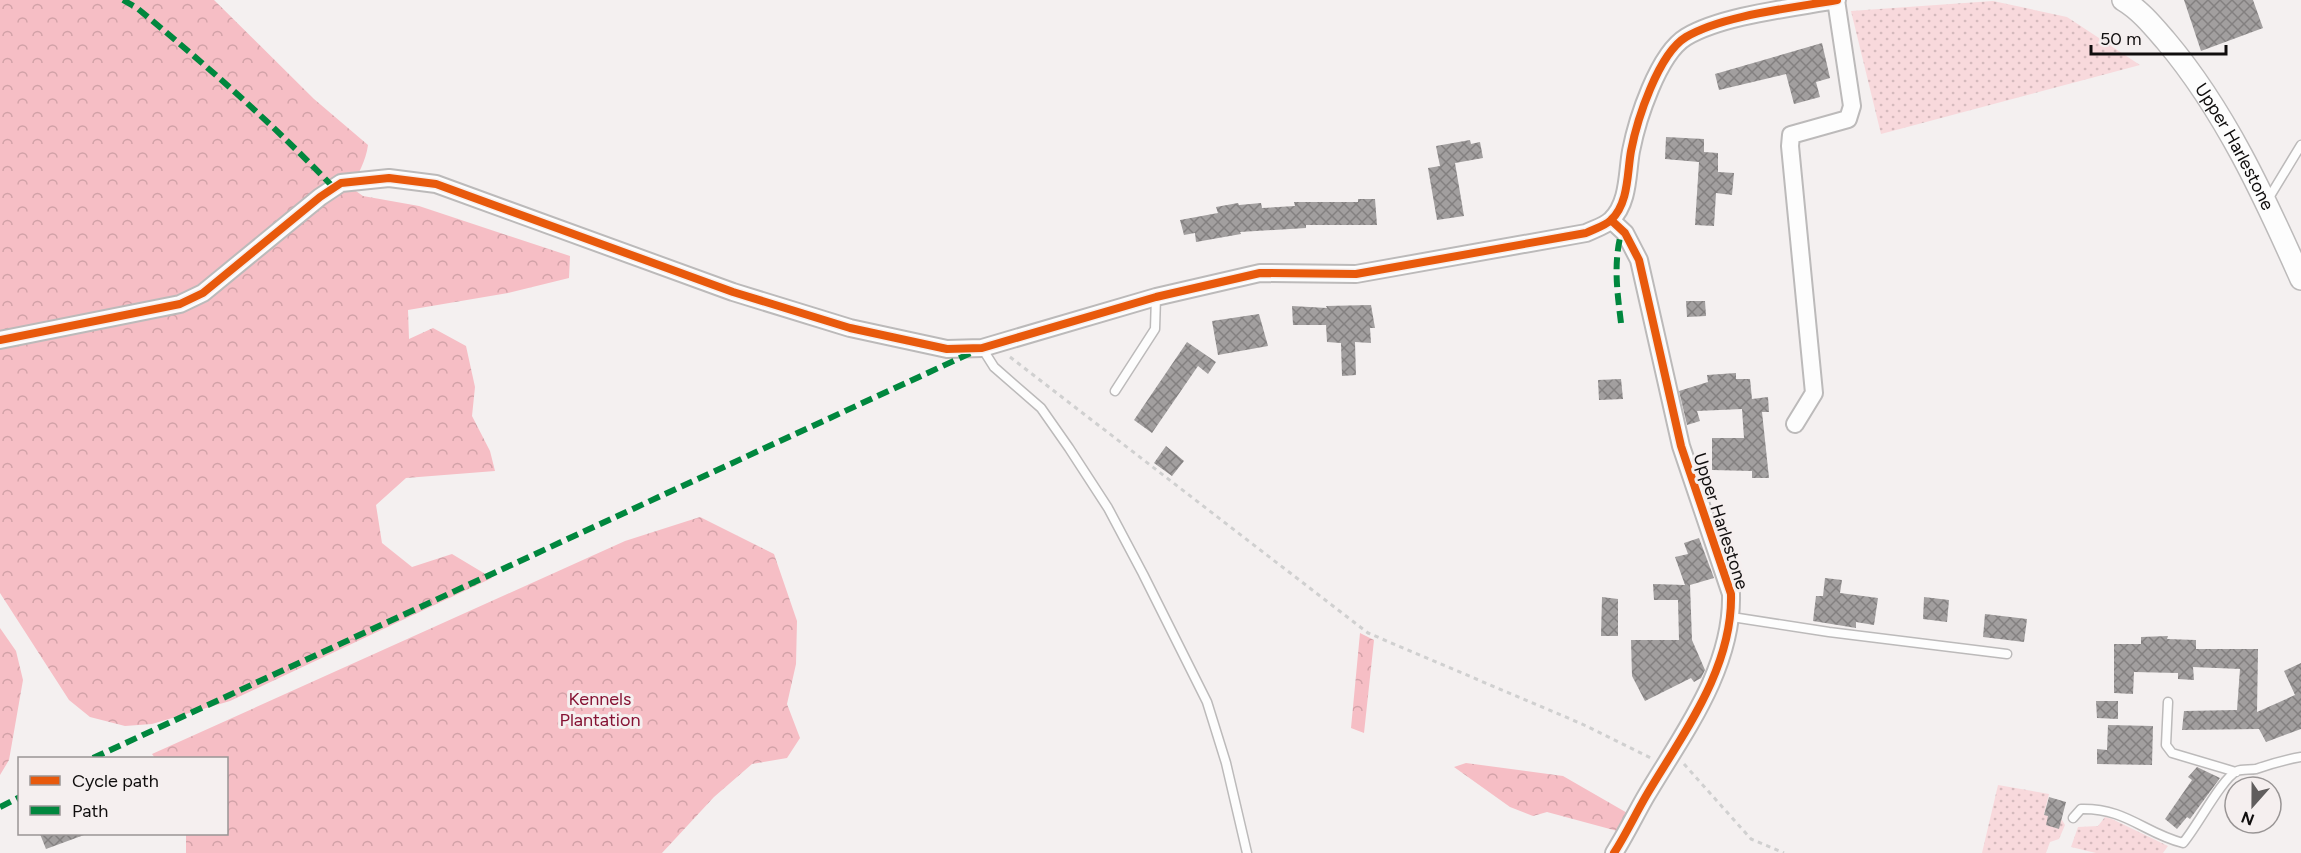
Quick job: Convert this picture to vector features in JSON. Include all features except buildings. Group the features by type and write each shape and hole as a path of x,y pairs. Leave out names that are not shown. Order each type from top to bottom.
{"street":[{"path":"0,340 180,304 203,293 320,197 342,183 389,178 436,184 733,292 850,328 947,349 988,346 1156,297 1260,273 1356,274 1586,233 1611,220 1625,197 1631,149 1643,105 1660,68 1684,38 1713,25 1836,0 1852,106 1848,119 1791,135 1790,146 1814,393 1795,423"},
{"name":"Upper Harlestone","path":"2123,0 2148,20 2191,71 2266,201 2301,279"},
{"name":"Upper Harlestone","path":"1611,220 1625,233 1639,260 1667,393 1681,446 1731,594 1732,617 1711,682 1674,752 1614,853"}],"lane":[{"path":"2266,201 2301,145"},
{"path":"1115,391 1155,329 1156,297"},
{"path":"988,346 994,367 1041,408 1113,518 1207,702 1226,763 1247,853"},
{"path":"1732,617 1829,632 2007,654"},
{"path":"2168,702 2166,745 2172,753 2236,772 2256,769 2270,762 2301,757"},
{"path":"2073,818 2081,809 2100,809 2120,814 2183,843 2196,828 2221,787 2236,772"}],"path":[{"path":"988,346 1368,633 1582,724 1661,763 1674,752 1751,839 1784,853"}],"green space":[{"path":"0,0 214,0 314,99 368,145 353,189 363,196 419,206 570,256 569,278 508,293 408,310 409,339 433,328 466,346 475,387 472,416 490,451 495,471 406,478 376,505 382,543 412,567 452,554 492,578 230,701 152,724 125,726 90,717 69,700 0,593"},
{"name":"Kennels Plantation","path":"700,517 774,554 797,621 796,664 787,704 800,738 787,758 752,764 714,797 662,853 186,853 186,835 228,835 228,757 154,757 152,754 625,541"},
{"path":"0,628 16,651 23,680 9,760 0,775"},
{"path":"1360,633 1374,640 1364,733 1351,728"},
{"path":"1466,763 1563,776 1629,814 1621,832 1547,812 1533,816 1510,807 1454,767"}],"shaded area":[{"path":"1993,1 2067,17 2140,65 1881,134 1851,11"},
{"path":"1998,785 2049,794 2044,814 2062,820 2065,825 2059,839 2050,842 2046,853 1982,853"},
{"path":"2105,817 2168,846 2163,853 2096,853 2071,847 2078,827 2098,826"}],"marked path":[{"path":"123,0 137,8 213,73 287,140 334,188"},
{"path":"1621,323 1617,265 1622,230"},
{"path":"95,757 973,352"},
{"path":"0,807 18,798"}],"cycle path":[{"path":"0,340 180,304 203,293 320,197 341,183 389,178 436,184 733,292 850,328 947,349 982,348 1156,297 1260,273 1356,274 1586,233 1609,222 1621,205 1634,138 1644,106 1658,72 1676,46 1686,37 1719,23 1759,13 1837,0"},
{"path":"1611,220 1625,233 1639,260 1681,446 1731,594 1724,649 1703,700 1614,853"}]}
